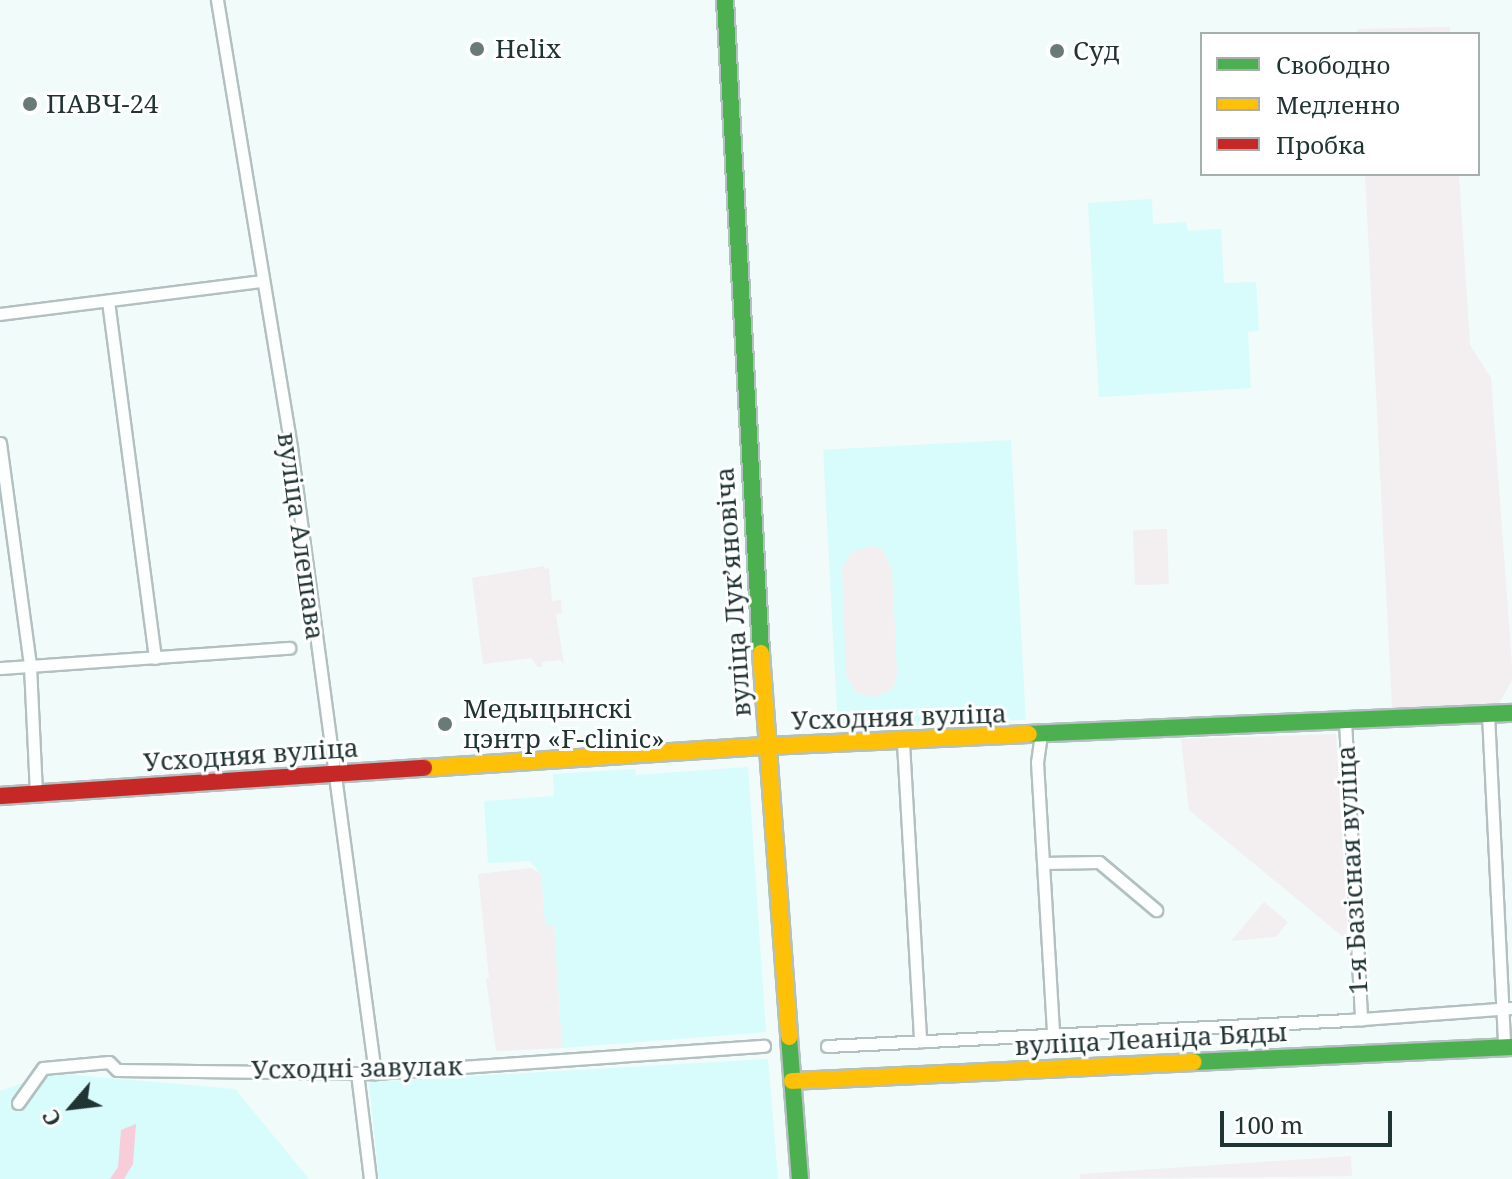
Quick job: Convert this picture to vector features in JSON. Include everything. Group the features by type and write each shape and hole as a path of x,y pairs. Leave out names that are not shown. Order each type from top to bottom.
{"main road":[{"name":"вуліца Лукʼяновіча","path":"725,0 746,439 800,1179"},
{"name":"Усходняя вуліца","path":"0,796 767,746 903,743 1512,713"},
{"name":"вуліца Леаніда Бяды","path":"792,1081 1508,1047"}],"street":[{"name":"вуліца Алешава","path":"217,0 292,457 375,1073"},
{"path":"0,314 261,281"},
{"path":"108,301 155,658"},
{"path":"0,443 30,666 36,793"},
{"path":"0,668 289,648"},
{"path":"1488,714 1508,1047"},
{"name":"1-я Базісная вуліца","path":"1345,721 1361,1020"},
{"path":"1041,734 1037,762 1053,1034"},
{"path":"903,743 920,1042"},
{"path":"1044,863 1099,862 1156,910"},
{"path":"827,1046 1361,1020 1507,1009"},
{"name":"Усходні завулак","path":"18,1103 43,1068 109,1062 117,1070 375,1073 764,1046"},
{"path":"357,1073 370,1179"}],"shaded area":[{"path":"1450,27 1450,32 1357,32 1357,29"},
{"path":"1365,176 1459,176 1470,345 1491,378 1512,680 1499,704 1392,709"},
{"path":"1152,199 1153,224 1186,222 1188,231 1221,229 1224,283 1256,282 1259,331 1248,332 1251,388 1099,397 1088,203"},
{"path":"1011,440 1026,720 838,729 823,450"},
{"path":"1167,529 1169,584 1135,585 1133,530"},
{"path":"871,546 882,549 892,569 897,673 893,689 875,697 856,693 846,675 842,568 852,552"},
{"path":"545,566 544,569 549,568 552,601 561,600 562,613 556,614 564,664 560,660 542,662 542,667 538,667 531,658 483,664 472,578"},
{"path":"1336,734 1348,941 1189,810 1181,739"},
{"path":"748,767 766,1032 562,1048 554,925 545,925 541,874 530,861 488,863 484,801 554,796 553,774 635,769 636,775"},
{"path":"531,868 541,874 545,925 554,925 562,1048 496,1051 486,978 489,978 478,874"},
{"path":"1264,902 1288,922 1276,937 1231,941"},
{"path":"768,1059 778,1179 379,1179 369,1082"},
{"path":"51,1073 235,1089 309,1179 0,1179 0,1091"},
{"path":"136,1124 133,1164 124,1179 110,1179 118,1167 121,1130"},
{"path":"1351,1156 1352,1176 1080,1179 1080,1174"}],"traffic: fast":[{"path":"725,0 761,653"},
{"path":"1029,734 1512,713"},
{"path":"789,1037 800,1179"},
{"path":"1194,1062 1512,1047"}],"traffic: slow":[{"path":"761,653 789,1037"},
{"path":"424,768 767,746 1029,734"},
{"path":"792,1081 1194,1062"}],"traffic: jam":[{"path":"0,796 424,768"}],"place":[{"name":"Helix","path":"477,49"},
{"name":"Суд","path":"1057,51"},
{"name":"ПАВЧ-24","path":"30,104"},
{"name":"Медыцынскі цэнтр «F-clinic»","path":"445,724"}]}
